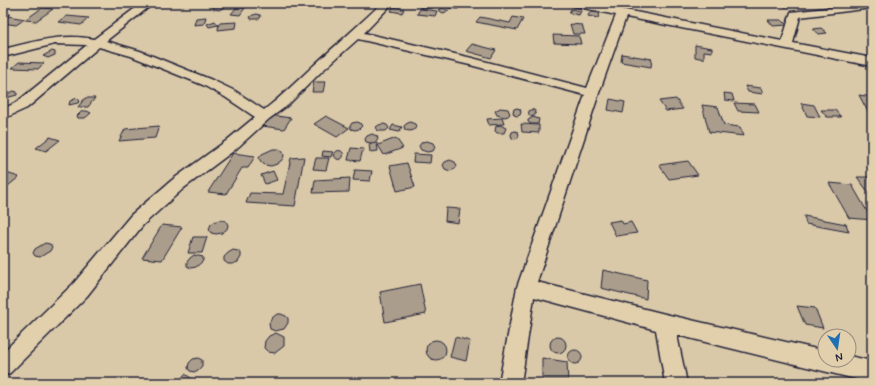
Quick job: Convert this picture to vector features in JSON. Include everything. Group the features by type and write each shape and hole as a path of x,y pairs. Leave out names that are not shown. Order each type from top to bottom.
{"street":[{"path":"3,115 22,105 97,42 149,3"},
{"path":"3,366 80,290 137,220 178,184 231,145 264,116 283,102 317,69 356,35 388,3"},
{"path":"574,3 872,62"},
{"path":"787,45 795,14 849,5 872,5"},
{"path":"510,383 526,287 592,94 622,13"},
{"path":"356,35 472,62 592,94"},
{"path":"3,53 45,42 62,40 84,40 97,42 141,56 225,91 249,108 264,116"},
{"path":"526,287 665,323 872,372"},
{"path":"665,323 676,383"}],"building":[{"path":"306,3 319,4 315,8 303,6"},
{"path":"725,3 736,3 737,7 726,6"},
{"path":"781,3 796,3 800,6 785,7"},
{"path":"223,4 225,7 219,10 213,9 213,7"},
{"path":"420,4 431,4 432,8 420,8"},
{"path":"449,4 460,5 458,9 447,8"},
{"path":"393,7 404,9 402,13 391,11"},
{"path":"42,8 53,9 36,21 25,20"},
{"path":"236,8 245,8 240,15 231,14"},
{"path":"443,8 449,11 443,13 438,10"},
{"path":"420,9 437,11 435,16 417,14"},
{"path":"571,9 581,11 579,15 569,13"},
{"path":"590,12 600,13 598,18 588,16"},
{"path":"3,13 10,14 7,16 25,19 16,25 3,23"},
{"path":"257,14 261,17 258,19 251,19 250,17"},
{"path":"67,16 89,18 81,25 59,22"},
{"path":"206,17 204,24 194,25 196,18"},
{"path":"480,17 510,23 513,17 523,19 517,30 476,22"},
{"path":"768,20 782,20 787,25 773,26"},
{"path":"215,21 218,25 209,27 207,24"},
{"path":"237,22 236,28 218,30 219,23"},
{"path":"570,24 582,25 585,34 573,34"},
{"path":"821,28 827,33 819,34 813,29"},
{"path":"553,35 579,36 581,44 554,43"},
{"path":"472,44 496,50 491,58 466,51"},
{"path":"695,45 712,48 712,52 704,51 704,59 695,57"},
{"path":"52,51 55,52 55,55 48,58 43,56"},
{"path":"622,54 652,59 651,67 621,62"},
{"path":"19,62 44,63 38,69 12,68"},
{"path":"314,82 325,82 323,92 312,92"},
{"path":"745,86 761,88 763,94 748,92"},
{"path":"14,91 17,92 17,95 6,98 5,96 7,94"},
{"path":"724,93 732,94 734,101 725,100"},
{"path":"859,95 872,97 872,113 868,112"},
{"path":"77,98 80,101 78,103 69,105 70,101"},
{"path":"85,98 95,98 88,107 78,107"},
{"path":"610,99 625,102 623,113 608,110"},
{"path":"676,99 683,109 666,111 659,101"},
{"path":"734,103 755,104 759,112 738,111"},
{"path":"801,103 814,105 820,117 807,116"},
{"path":"702,105 718,107 724,125 740,127 744,136 709,132"},
{"path":"500,108 508,109 510,114 505,117 497,115 495,111"},
{"path":"515,108 519,108 521,112 519,116 515,116 513,114 513,110"},
{"path":"532,109 535,110 535,116 532,117 529,116 528,113 529,110"},
{"path":"821,110 835,110 841,117 827,117"},
{"path":"82,111 91,113 85,118 78,118 77,116"},
{"path":"269,115 291,118 284,129 262,126"},
{"path":"326,116 349,128 337,137 314,124"},
{"path":"533,117 539,119 538,124 531,124 528,122 528,120"},
{"path":"502,118 504,124 489,125 487,119"},
{"path":"357,122 362,126 359,129 351,129 350,126 352,123"},
{"path":"410,122 415,124 416,127 414,130 405,130 404,126"},
{"path":"383,124 387,125 389,128 386,131 378,131 376,127"},
{"path":"521,124 539,125 539,133 522,132"},
{"path":"393,125 402,127 399,132 390,130"},
{"path":"500,125 506,128 504,133 497,133 495,131 496,126"},
{"path":"159,126 155,138 119,141 125,129"},
{"path":"513,131 517,131 519,135 517,139 513,139 511,137 511,133"},
{"path":"372,134 377,136 378,139 376,142 366,142 365,139 367,136"},
{"path":"50,137 60,140 46,151 36,148"},
{"path":"396,138 403,148 384,155 378,145"},
{"path":"427,141 433,143 435,147 433,151 427,152 421,150 419,146 422,142"},
{"path":"377,143 378,151 370,152 369,144"},
{"path":"351,148 363,149 360,161 348,160"},
{"path":"273,149 279,149 283,152 284,156 282,160 271,166 265,165 259,158 262,154"},
{"path":"323,151 333,152 331,157 322,156"},
{"path":"337,151 341,151 343,155 341,159 337,159 335,157 335,153"},
{"path":"233,153 255,156 248,168 242,168 226,194 208,192"},
{"path":"414,154 431,155 430,163 413,162"},
{"path":"304,157 295,206 246,203 250,193 283,194 291,158"},
{"path":"316,158 329,158 326,170 313,169"},
{"path":"450,160 455,162 457,166 455,169 450,171 445,169 443,165 445,162"},
{"path":"688,161 698,175 669,179 659,165"},
{"path":"407,163 415,187 397,191 390,166"},
{"path":"355,170 372,171 370,181 353,180"},
{"path":"273,171 277,180 265,184 261,175"},
{"path":"3,172 19,177 3,190"},
{"path":"857,177 872,177 872,197"},
{"path":"350,178 349,192 313,193 315,180"},
{"path":"829,183 852,185 872,220 849,218"},
{"path":"446,208 460,209 458,223 445,221"},
{"path":"804,216 846,224 849,232 806,224"},
{"path":"221,220 226,221 228,225 227,229 222,233 211,233 209,229 211,224"},
{"path":"621,220 623,224 631,222 637,233 616,236 609,222"},
{"path":"162,225 182,227 162,260 142,258"},
{"path":"193,237 207,237 202,253 188,253"},
{"path":"45,243 50,244 52,247 50,251 40,257 35,256 33,253 35,249"},
{"path":"233,250 241,253 241,257 238,262 228,264 224,261 224,257"},
{"path":"194,255 203,257 203,261 196,267 191,268 187,266 187,262"},
{"path":"603,270 647,280 646,299 601,288"},
{"path":"420,284 426,314 385,322 380,292"},
{"path":"797,306 815,308 823,328 805,325"},
{"path":"277,314 286,316 288,318 288,323 284,329 275,331 270,329 269,323"},
{"path":"276,333 284,337 284,346 275,353 268,352 264,348 265,341 269,336"},
{"path":"455,337 470,341 466,361 450,357"},
{"path":"555,337 561,337 566,342 564,351 561,353 555,353 550,348 550,342"},
{"path":"436,340 443,343 446,350 443,357 436,360 429,357 426,350 429,343"},
{"path":"572,350 578,350 582,354 582,360 578,364 572,364 568,360 568,354"},
{"path":"198,358 202,360 202,366 194,372 190,371 188,368 189,363 193,359"},
{"path":"542,358 567,362 568,383 542,383"},
{"path":"185,374 197,382 177,383"}]}
